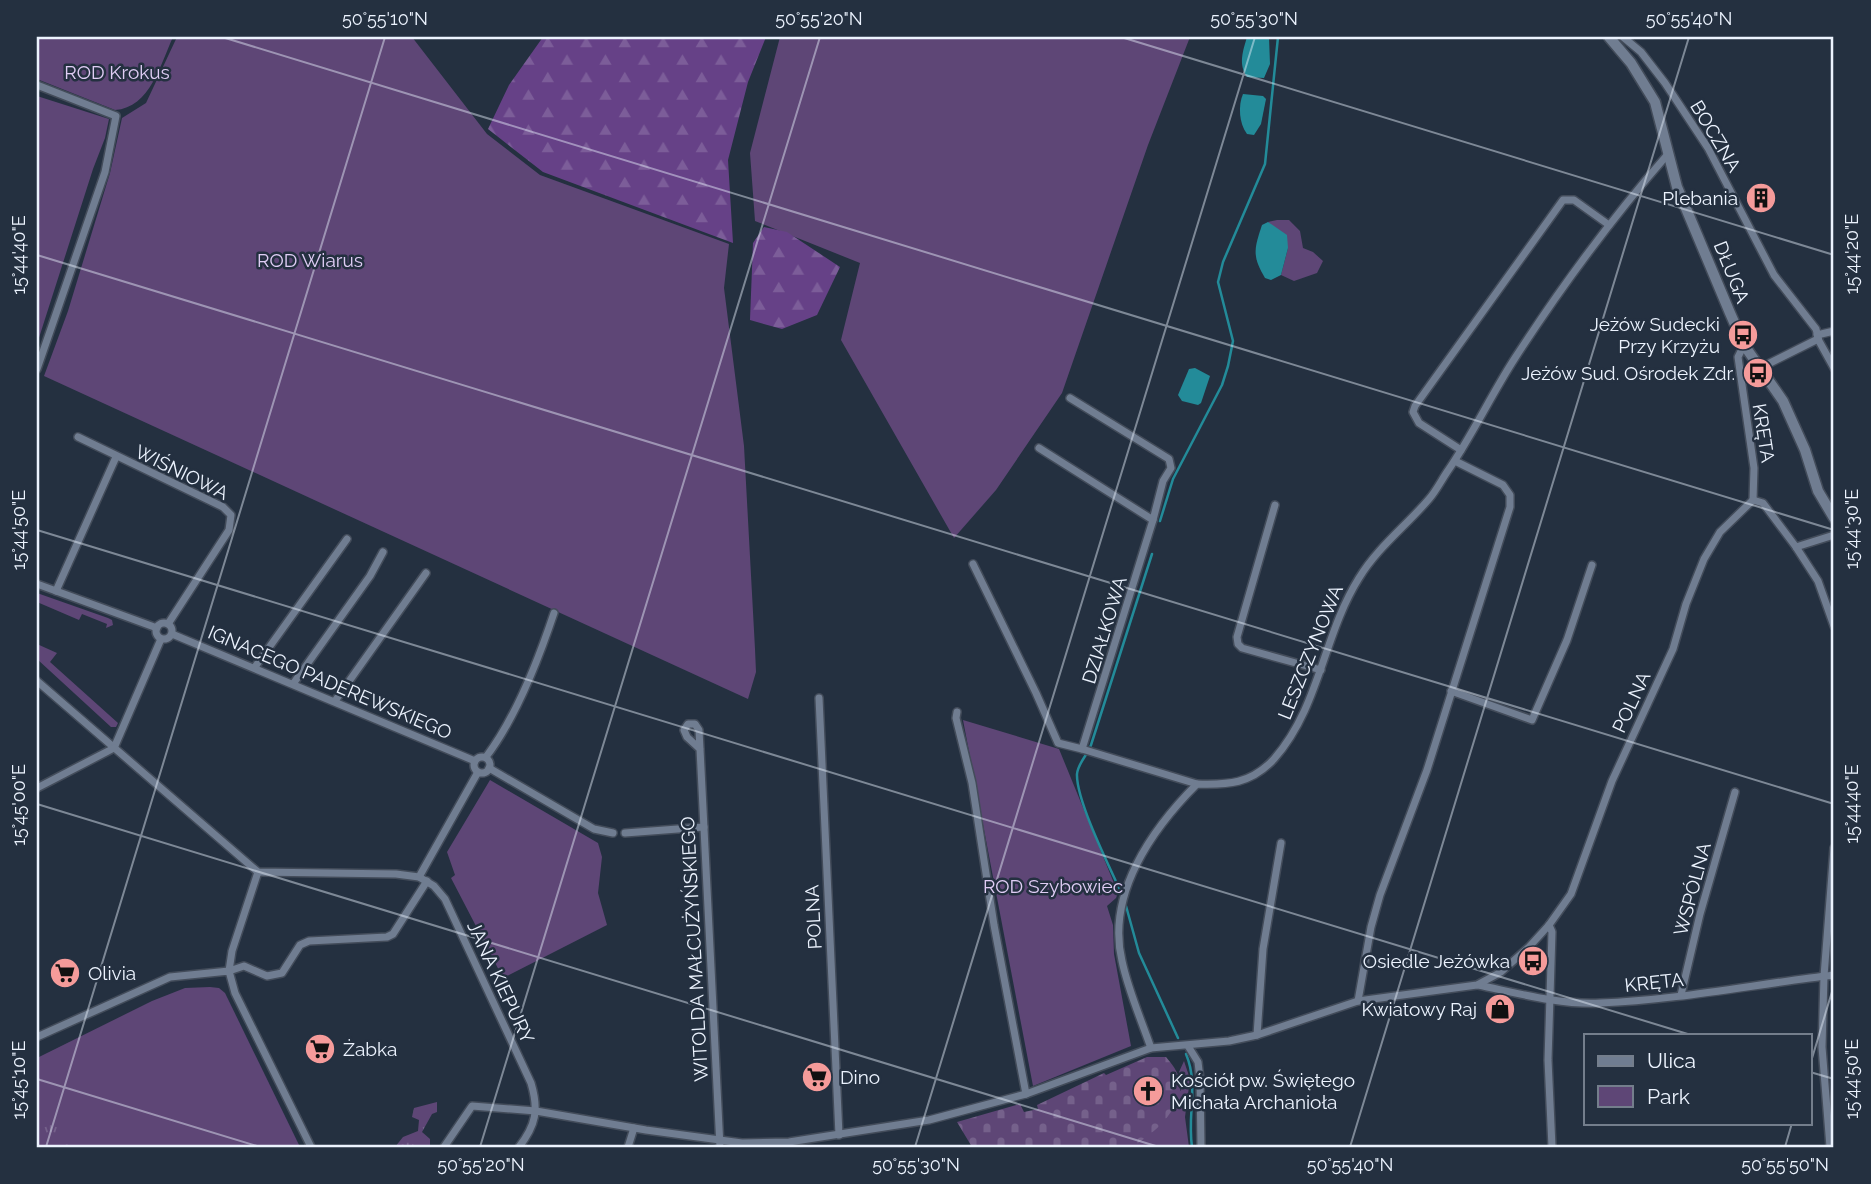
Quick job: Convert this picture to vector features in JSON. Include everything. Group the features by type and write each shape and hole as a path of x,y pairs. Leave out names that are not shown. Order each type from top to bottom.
{"street":[{"name":"DŁUGA","path":"1615,37 1650,92 1676,187 1744,345 1783,401 1805,450 1818,491 1834,518"},
{"name":"BOCZNA","path":"1615,37 1641,52 1665,83 1708,148 1774,275 1815,329 1834,368"},
{"path":"37,85 116,117 105,172 37,369"},
{"name":"LESZCZYNOWA","path":"1197,784 1249,780 1272,762 1289,741 1304,715 1344,603 1359,576 1377,551 1429,498 1455,461 1514,359 1609,225 1668,154"},
{"path":"1461,450 1419,423 1413,412 1415,406 1563,200 1574,200 1609,225"},
{"path":"1760,368 1834,331"},
{"name":"KRĘTA","path":"1744,345 1738,357 1754,468 1753,500"},
{"name":"DZIAŁKOWA","path":"1070,398 1169,459 1171,468 1163,481 1084,750"},
{"name":"WIŚNIOWA","path":"78,438 223,507 231,515 229,530 168,624"},
{"path":"1039,448 1153,520"},
{"name":"WIŚNIOWA","path":"55,591 116,457"},
{"path":"1358,1001 1371,927 1380,895 1427,770 1510,507 1510,495 1503,485 1455,461"},
{"path":"1753,500 1763,503 1796,547 1822,589 1834,626"},
{"name":"POLNA","path":"719,1144 789,1145 929,1120 1026,1094 1151,1048 1188,1046 1257,1035 1358,1001 1477,985 1501,972 1549,925 1571,894 1612,781 1673,649 1686,604 1704,559 1720,532 1753,500"},
{"path":"1275,505 1237,637 1238,644 1242,648 1321,670"},
{"path":"1796,547 1834,535"},
{"path":"255,667 346,540"},
{"path":"293,684 370,576 383,552"},
{"path":"973,564 1058,743 1197,784 1175,807 1144,852 1120,908 1118,928 1122,962 1151,1048"},
{"path":"1451,691 1532,720 1567,640 1592,565"},
{"path":"335,701 426,573"},
{"path":"37,584 157,628"},
{"path":"478,772 474,767 475,761 486,757 497,743 524,687 554,613"},
{"path":"161,624 168,624 172,628 172,634 169,638 161,639 157,628 161,624"},
{"name":"IGNACEGO PADEREWSKIEGO","path":"172,634 475,761"},
{"path":"37,788 114,748 161,639"},
{"path":"37,681 258,872 396,874 423,879"},
{"name":"POLNA","path":"819,698 839,1135"},
{"path":"957,712 956,718 972,783 993,925 1026,1094"},
{"name":"WITOLDA MAŁCUŻYŃSKIEGO","path":"700,749 719,1144"},
{"path":"478,772 485,772 489,768 490,763 486,757"},
{"path":"489,768 594,829 612,833"},
{"path":"37,1037 170,976 229,971 244,966 272,976 282,973 300,945 309,941 387,937 393,934 478,772"},
{"name":"WSPÓLNA","path":"1681,995 1700,914 1735,792"},
{"path":"625,833 704,827"},
{"path":"1257,1035 1262,949 1282,843"},
{"path":"1830,1147 1822,1047 1824,976 1834,848"},
{"path":"258,872 232,951 229,971 235,993 311,1147"},
{"name":"JANA KIEPURY","path":"423,879 445,898 531,1083 536,1111"},
{"path":"1549,925 1552,932 1548,1060 1552,1147"},
{"name":"KRĘTA","path":"1477,985 1550,998 1598,1003 1740,990 1834,975"},
{"path":"1188,1046 1198,1062 1201,1147"},
{"path":"444,1147 472,1105 536,1111 719,1144"},
{"path":"519,1147 533,1123 536,1111"},
{"path":"628,1147 634,1128"}],"green space":[{"name":"ROD Krokus","path":"37,37 173,37 159,71 146,93 127,107 115,110 37,79"},
{"name":"ROD Wiarus","path":"177,37 412,37 487,134 540,175 729,244 724,288 744,446 756,672 748,699 44,376 68,311 110,173 122,118 146,103"},
{"path":"543,37 766,37 748,82 728,160 733,243 543,172 488,129 509,85"},
{"path":"780,37 1190,37 1148,145 1062,393 996,490 954,538 841,340 860,263 755,221 750,153"},
{"path":"37,96 109,119 37,344"},
{"path":"1289,220 1300,231 1303,248 1323,261 1317,273 1294,281 1281,275 1288,248 1268,222"},
{"path":"764,227 787,232 840,267 817,315 782,329 750,320 753,243"},
{"path":"37,593 108,618 113,625 106,628 107,624 82,614 79,620 37,602"},
{"path":"37,644 57,653 50,662 118,723 116,727 111,727 37,659"},
{"name":"ROD Szybowiec","path":"963,720 1059,749 1118,893 1107,906 1113,925 1114,954 1131,1046 1033,1086"},
{"path":"490,780 598,843 602,857 598,893 607,925 503,978 451,878 455,875 447,852"},
{"path":"185,988 219,988 225,993 300,1147 37,1147 37,1058 152,1001"},
{"path":"1147,1057 1166,1057 1177,1074 1180,1091 1172,1111 1162,1123 1133,1146 1084,1149 972,1147 957,1122 1020,1104 1024,1112 1038,1109 1037,1105 1104,1073 1106,1075"},
{"path":"1184,1061 1190,1079 1185,1117 1189,1147 1132,1147 1181,1090 1179,1072"},
{"path":"437,1102 437,1112 432,1114 422,1132 430,1139 430,1147 395,1147 403,1137 418,1131 419,1120 412,1117 414,1108"},
{"path":"57,1117 71,1147 37,1147 37,1125"}],"water":[{"path":"1247,37 1269,37 1270,64 1264,78 1247,77 1244,72 1242,57"},
{"path":"1243,94 1263,96 1266,99 1261,124 1254,135 1247,134 1242,125 1240,109"},
{"path":"1268,222 1287,235 1288,248 1281,275 1271,280 1265,278 1256,252 1262,225"},
{"path":"1195,368 1210,376 1198,405 1182,401 1178,395 1189,369"}],"waterway":[{"path":"1160,521 1173,479 1222,385 1228,366 1233,341 1218,282 1223,262 1265,164 1278,37"},
{"path":"1121,892 1087,816 1077,774 1091,745 1152,554"},
{"path":"1126,906 1139,953 1178,1038"},
{"path":"1186,1054 1192,1077 1192,1147"}],"place":[{"name":"Plebania","path":"1761,198"},
{"name":"Jeżów Sudecki Przy Krzyżu","path":"1743,335"},
{"name":"Jeżów Sud. Ośrodek Zdr.","path":"1758,373"},
{"name":"Osiedle Jeżówka","path":"1533,961"},
{"name":"Olivia","path":"65,973"},
{"name":"Kwiatowy Raj","path":"1500,1009"},
{"name":"Żabka","path":"320,1049"},
{"name":"Dino","path":"817,1077"},
{"name":"Kościół pw. Świętego Michała Archanioła","path":"1148,1091"}]}
